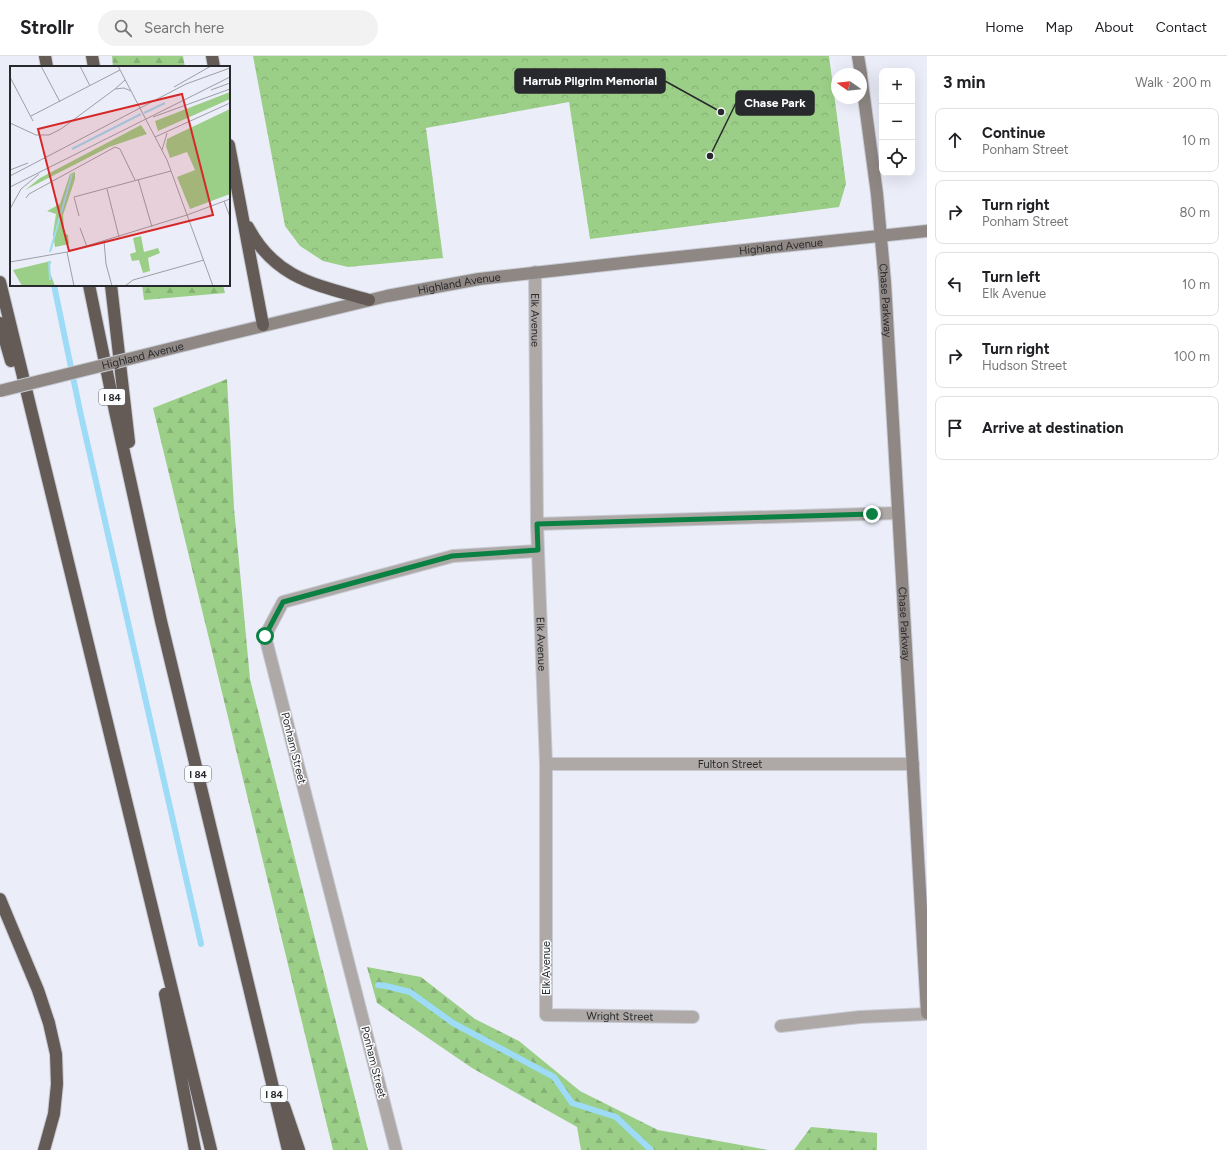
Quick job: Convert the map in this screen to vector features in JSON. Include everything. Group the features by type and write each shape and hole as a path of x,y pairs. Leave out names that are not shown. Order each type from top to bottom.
{"highway":[{"path":"45,56 47,66"},
{"path":"51,56 52,66"},
{"path":"92,56 94,66"},
{"path":"212,56 214,66"},
{"path":"230,150 263,325"},
{"path":"242,212 253,237 263,251 286,271 306,281 369,300"},
{"path":"0,282 211,1150"},
{"name":"I 84","path":"89,286 136,509 165,636 288,1150"},
{"path":"111,286 136,509"},
{"path":"0,323 53,502"},
{"path":"135,836 195,1150"},
{"path":"0,898 38,990 49,1023 56,1054 57,1084 54,1114 44,1150"},
{"path":"261,1038 299,1150"}],"main road":[{"name":"Chase Parkway","path":"858,56 860,68"},
{"name":"Chase Parkway","path":"865,104 877,194 885,283 913,764 923,878 927,1014"},
{"name":"Highland Avenue","path":"0,391 263,325 369,300 446,284 535,272 927,231"}],"street":[{"name":"Elk Avenue","path":"535,272 537,524 546,764 546,1015"},
{"path":"537,524 898,513"},
{"name":"Ponham Street","path":"396,1150 265,636 283,602 452,556 538,550"},
{"name":"Fulton Street","path":"546,764 913,764"},
{"path":"781,1026 860,1017 927,1014"},
{"name":"Wright Street","path":"546,1015 693,1017"}],"green space":[{"path":"112,56 183,56 185,66 113,66"},
{"path":"253,56 829,56 831,71 831,104 835,104 846,184 839,207 590,239 569,102 426,128 443,258 348,267 323,261 300,246 285,226"},
{"path":"142,286 223,286 225,293 144,300"},
{"path":"227,379 234,508 250,679 368,1150 333,1150 153,408"},
{"path":"367,967 421,977 475,1019 519,1041 580,1091 658,1130 768,1150 581,1150 577,1127 472,1068 377,1003"},
{"path":"811,1127 877,1133 877,1150 794,1150"}],"waterway":[{"path":"54,286 80,411 201,944"},
{"path":"378,985 410,992 453,1023 554,1077 572,1103 616,1117 651,1150"}],"place":[{"name":"Harrub Pilgrim Memorial","path":"721,112"},
{"name":"Chase Park","path":"710,156"}],"route":[{"path":"265,636 283,602 452,556 538,550 537,524 872,514"}]}
